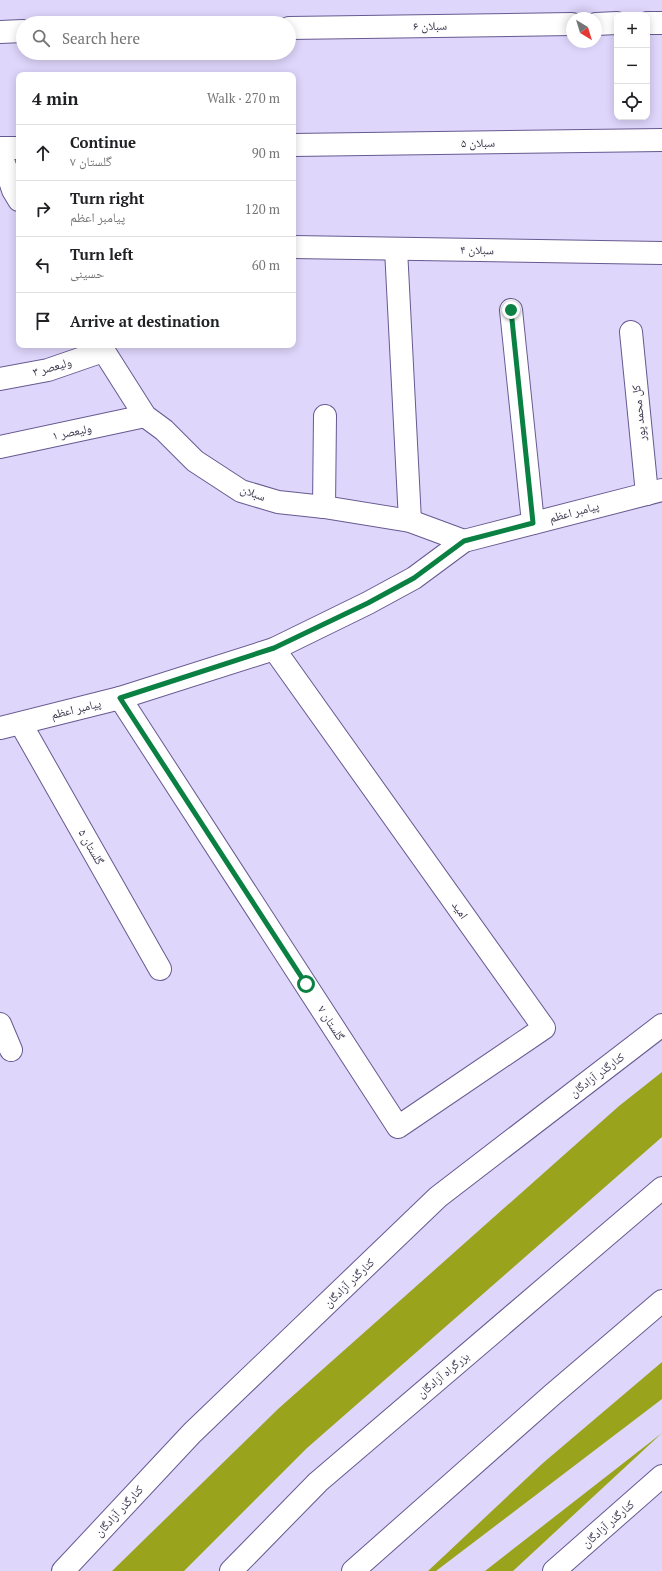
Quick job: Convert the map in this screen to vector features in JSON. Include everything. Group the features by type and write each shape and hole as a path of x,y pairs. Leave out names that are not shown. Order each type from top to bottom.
{"main road":[{"path":"602,24 614,23"},
{"path":"650,23 662,23"},
{"name":"سبلان ۶","path":"296,28 566,24"},
{"path":"0,32 16,31"},
{"name":"سبلان ۵","path":"296,145 662,140"},
{"path":"11,194 0,149 16,148"},
{"name":"سبلان ۴","path":"296,247 662,253"},
{"path":"396,249 410,521"},
{"path":"511,310 533,523"},
{"name":"کل محمد پور","path":"631,332 654,492"},
{"name":"سبلان","path":"102,348 145,416 164,430 195,461 241,491 278,502 324,507 410,521 464,541"},
{"name":"ولیعصر ۳","path":"0,379 48,370 102,348"},
{"name":"ولیعصر ۱","path":"0,448 145,416"},
{"path":"324,507 325,416"},
{"name":"پیامبر اعظم","path":"10,726 120,698 274,648 368,603 414,578 464,541 654,492"},
{"name":"امید","path":"274,648 544,1028 398,1127"},
{"name":"گلستان ۷","path":"120,698 398,1127"},
{"name":"گلستان ۵","path":"10,726 160,970"},
{"path":"0,1024 11,1050"},
{"name":"کنارگذر آزادگان","path":"63,1571 192,1433 438,1197 662,1025"},
{"name":"بزرگراه آزادگان","path":"231,1571 318,1482 662,1188"},
{"path":"353,1571 546,1400 662,1302"},
{"name":"کنارگذر آزادگان","path":"554,1571 662,1476"}],"green space":[{"path":"662,1072 662,1137 307,1448 184,1571 112,1571 278,1409 619,1106"},
{"path":"662,1362 662,1399 436,1571 428,1571 543,1463"},
{"path":"662,1433 513,1571 485,1571"}],"route":[{"path":"306,984 120,698 274,648 368,603 414,578 464,541 533,523 511,310"}]}
